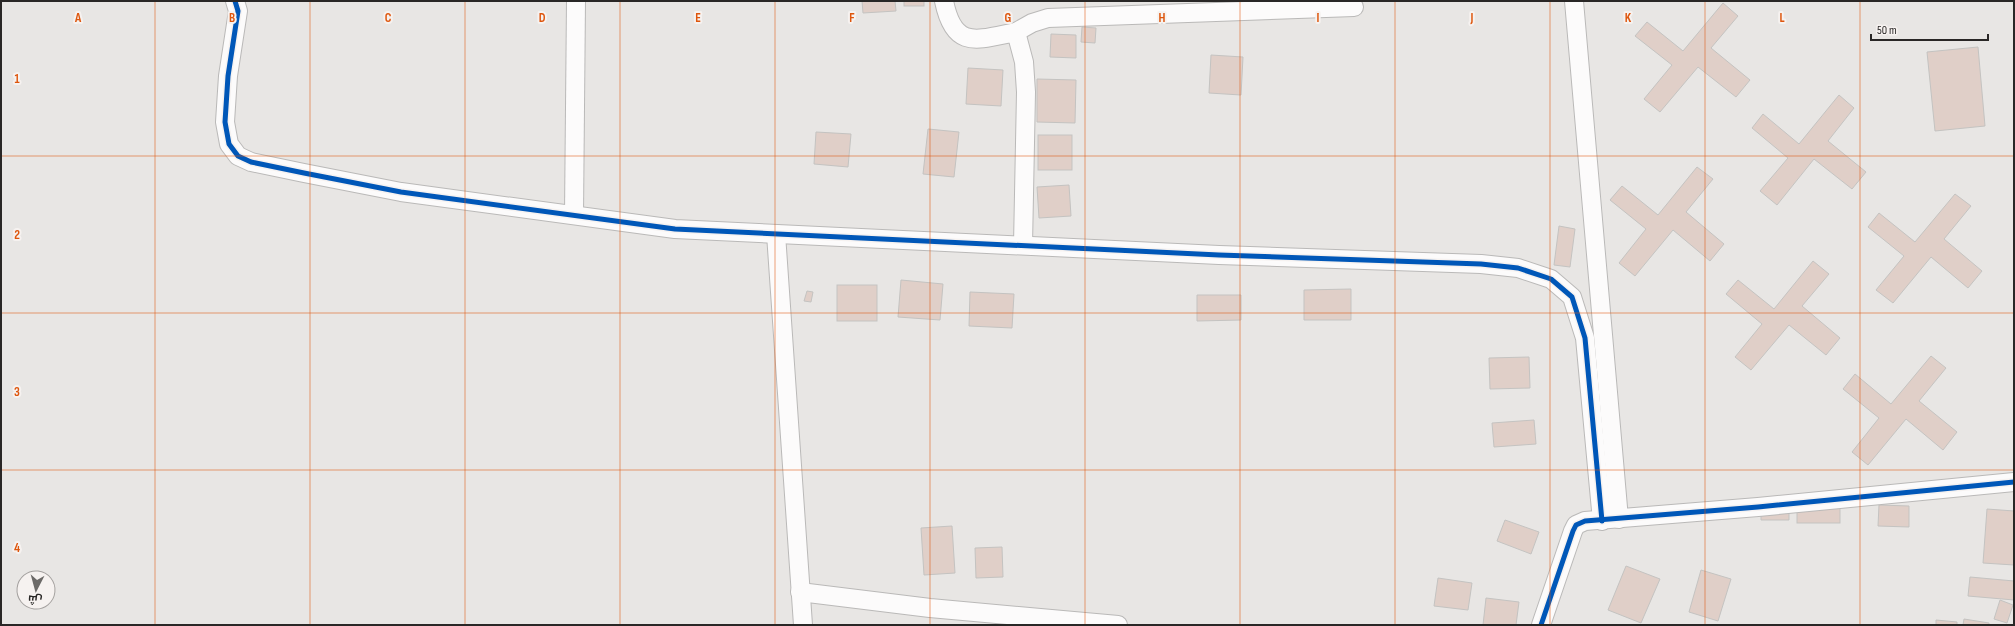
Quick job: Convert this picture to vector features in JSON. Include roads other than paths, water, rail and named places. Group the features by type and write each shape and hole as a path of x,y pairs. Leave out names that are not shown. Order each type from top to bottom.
{"street":[{"path":"235,1 238,11 228,76 226,122 229,144 238,156 259,163 400,192 574,214 675,229 1481,264 1518,268 1551,279 1572,297 1585,338 1610,520"},
{"path":"574,214 576,1"},
{"path":"944,1 947,15 953,29 966,38 988,38 1016,32 1032,23 1048,18 1354,7"},
{"path":"1574,1 1610,520"},
{"path":"1016,32 1024,62 1026,92 1023,245"},
{"path":"776,234 803,625"},
{"path":"1541,625 1576,525 1585,521 1610,520 2014,482"},
{"path":"800,592 930,608 1118,625"}]}
